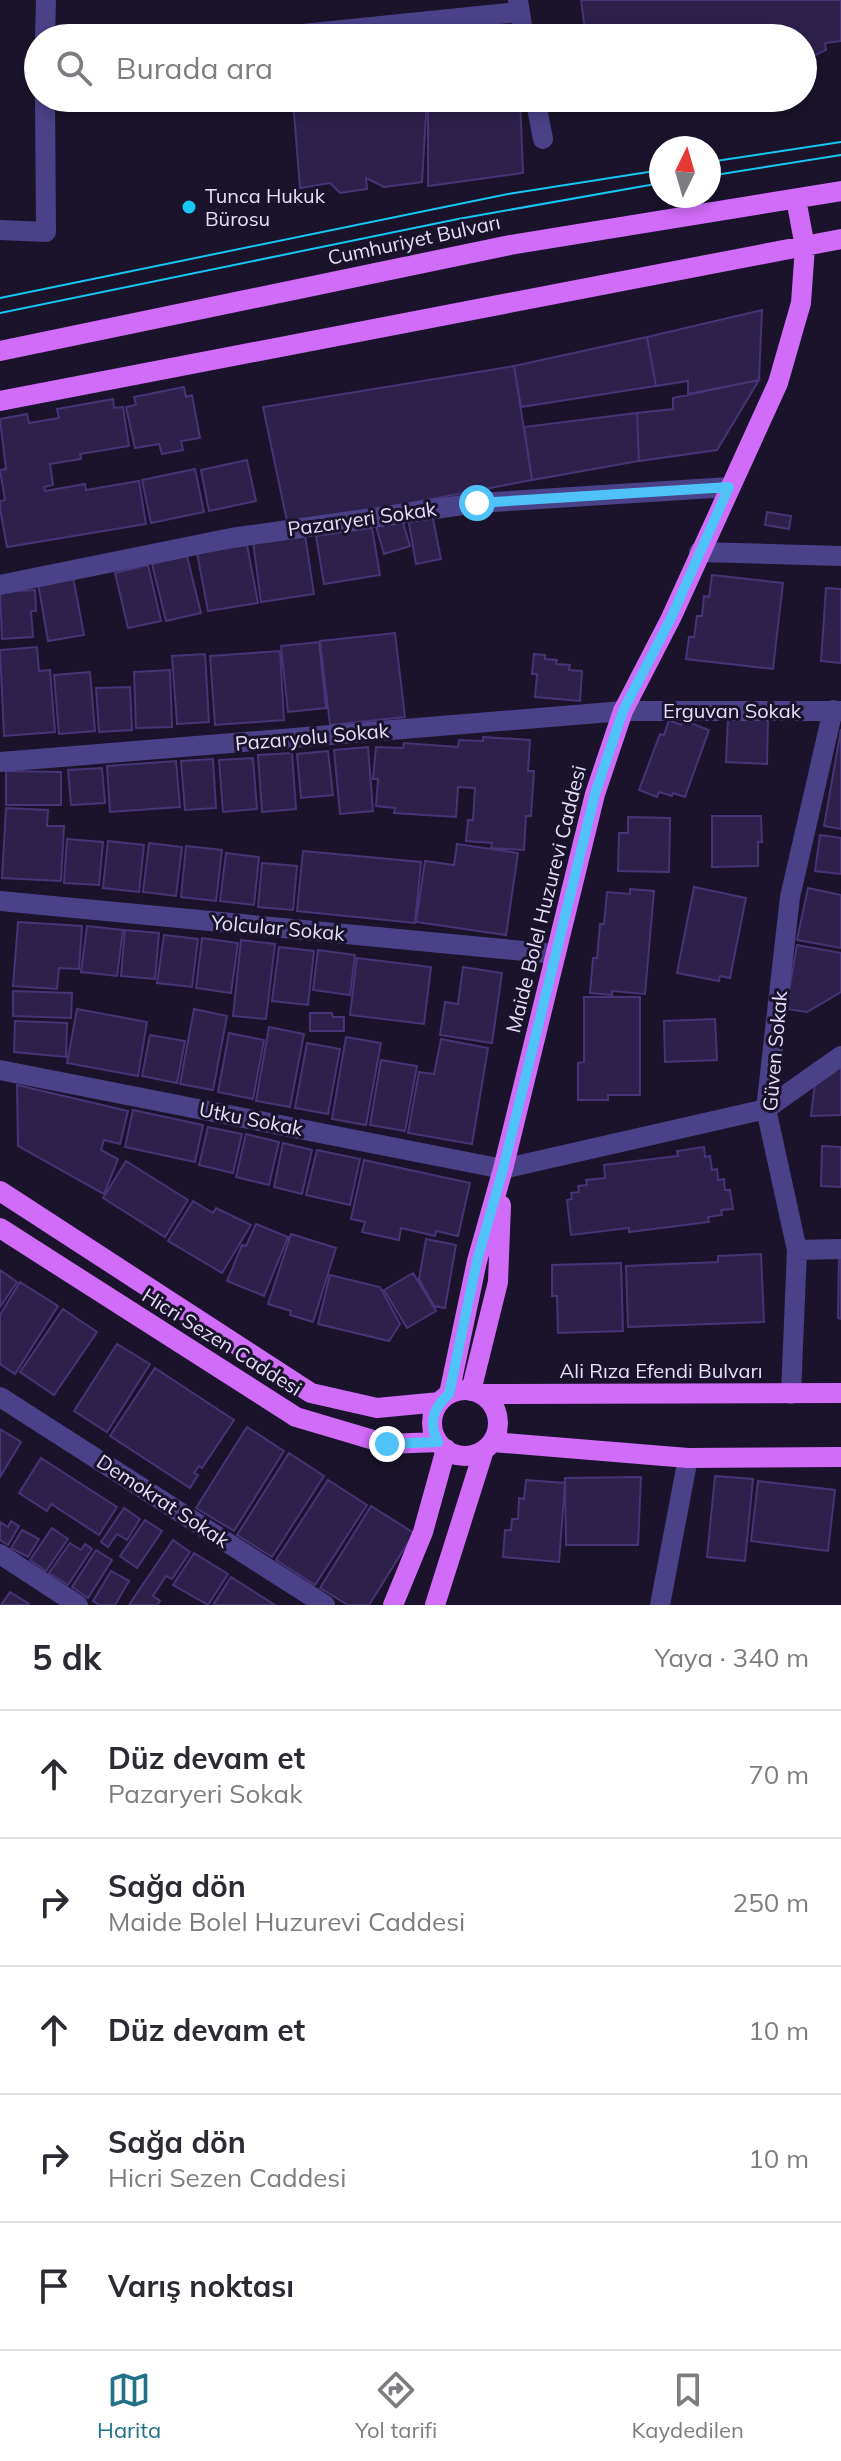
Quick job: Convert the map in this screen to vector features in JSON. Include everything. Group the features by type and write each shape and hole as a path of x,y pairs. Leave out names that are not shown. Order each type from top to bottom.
{"main road":[{"name":"Cumhuriyet Bulvarı","path":"0,351 510,245 841,191"},
{"name":"Maide Bolel Huzurevi Caddesi","path":"444,1398 595,794 623,711 671,618 778,383 801,303 805,247 796,199"},
{"path":"0,401 841,239"},
{"name":"Maide Bolel Huzurevi Caddesi","path":"476,1392 498,1282 503,1169"},
{"path":"0,1191 311,1393 377,1408 444,1398 459,1390 476,1392 496,1411 498,1423 435,1605"},
{"name":"Hicri Sezen Caddesi","path":"0,1228 296,1417 387,1444 442,1446"},
{"name":"Ali Rıza Efendi Bulvarı","path":"476,1392 841,1393"},
{"path":"393,1605 423,1532 442,1446 432,1423 444,1398"},
{"path":"442,1446 465,1456 488,1446 688,1458 841,1457"}],"street":[{"path":"45,24 46,0"},
{"path":"375,24 518,6"},
{"path":"0,230 46,232 45,112"},
{"path":"538,112 543,139"},
{"name":"Pazaryeri Sokak","path":"0,585 231,538 477,503 729,487"},
{"path":"699,552 841,556"},
{"name":"Erguvan Sokak","path":"623,711 837,711"},
{"name":"Pazaryolu Sokak","path":"0,762 623,711"},
{"name":"Güven Sokak","path":"791,1394 797,1250 766,1109 790,897 837,711"},
{"name":"Yolcular Sokak","path":"0,901 556,954"},
{"path":"503,1169 766,1109 841,1056"},
{"name":"Utku Sokak","path":"0,1070 503,1169"},
{"path":"797,1250 841,1249"},
{"name":"Demokrat Sokak","path":"0,1397 325,1605"},
{"path":"660,1605 688,1458"},
{"path":"0,1554 78,1605"}],"building":[{"path":"581,0 841,0 841,41 825,43 826,50 817,54 817,24 584,24"},
{"path":"294,112 426,112 422,182 384,187 366,178 367,189 340,193 330,183 300,188"},
{"path":"428,112 521,112 523,173 428,186"},
{"path":"762,310 759,380 688,394 688,381 656,386 647,337"},
{"path":"647,337 656,386 521,407 514,366"},
{"path":"514,366 532,480 288,526 263,407"},
{"path":"759,380 717,450 639,461 637,413 673,409 673,398"},
{"path":"184,387 186,397 192,395 200,438 181,441 183,450 162,454 159,444 135,448 126,407 136,405 134,397"},
{"path":"113,399 114,408 123,407 129,446 80,454 81,459 50,464 53,485 44,487 45,491 85,484 86,490 139,481 146,524 7,547 0,509 0,501 5,500 0,470 6,469 0,419 27,414 29,423 59,418 57,409"},
{"path":"637,413 639,461 532,480 524,427"},
{"path":"247,460 256,501 209,511 201,470"},
{"path":"195,469 204,512 151,523 142,480"},
{"path":"767,512 791,516 789,529 765,525"},
{"path":"432,514 441,559 416,564 408,518"},
{"path":"401,516 410,546 384,554 375,523"},
{"path":"372,528 380,575 324,584 316,536"},
{"path":"305,535 314,594 261,602 253,542"},
{"path":"247,545 258,603 208,611 197,553"},
{"path":"187,556 201,613 166,621 152,564"},
{"path":"148,565 161,621 128,628 115,573"},
{"path":"712,575 783,583 773,669 686,659 689,637 694,637 697,616 702,616 704,596 709,597"},
{"path":"73,577 84,635 48,641 38,583"},
{"path":"826,588 841,589 841,663 821,661"},
{"path":"35,590 36,611 31,611 33,637 2,639 0,592"},
{"path":"395,633 405,717 330,725 320,641"},
{"path":"319,642 326,708 288,712 281,646"},
{"path":"37,647 39,671 50,670 55,732 4,736 0,650"},
{"path":"280,651 284,720 215,725 210,656"},
{"path":"205,654 209,722 177,724 172,656"},
{"path":"534,654 557,660 556,664 570,665 569,670 582,671 580,701 535,697 537,674 532,674"},
{"path":"170,670 172,727 136,728 134,672"},
{"path":"90,672 95,731 59,734 54,675"},
{"path":"130,687 132,730 99,732 96,688"},
{"path":"728,717 768,718 767,764 726,762"},
{"path":"669,720 681,725 683,720 709,730 685,797 659,792 657,797 639,790 660,734 664,735"},
{"path":"841,729 841,829 824,826"},
{"path":"483,737 530,740 528,771 534,771 531,816 526,816 524,850 491,848 492,843 466,841 468,820 473,820 475,788 458,787 456,817 394,813 395,808 376,806 378,779 373,779 376,747 403,748 404,743 458,747 459,740 483,741"},
{"path":"368,747 373,811 340,814 334,750"},
{"path":"328,751 333,795 301,798 297,754"},
{"path":"292,753 296,809 262,812 258,755"},
{"path":"253,758 257,809 223,812 219,760"},
{"path":"213,759 216,808 185,810 181,761"},
{"path":"176,761 180,807 110,812 107,766"},
{"path":"102,768 105,803 71,805 68,770"},
{"path":"6,771 61,772 61,805 6,805"},
{"path":"6,808 48,810 47,826 64,826 61,881 2,878"},
{"path":"712,816 761,816 762,842 758,842 758,866 712,867"},
{"path":"628,817 670,818 669,872 618,871 619,833 628,833"},
{"path":"820,835 841,838 841,874 815,871"},
{"path":"67,839 103,842 99,885 64,883"},
{"path":"108,841 144,845 139,892 103,888"},
{"path":"149,843 182,847 176,896 143,892"},
{"path":"457,844 518,853 506,935 416,922 425,861 454,865"},
{"path":"186,846 222,850 216,901 181,897"},
{"path":"303,851 421,862 415,923 297,911"},
{"path":"226,853 259,857 254,905 220,901"},
{"path":"262,863 297,866 293,910 258,907"},
{"path":"694,887 746,898 730,978 720,976 719,981 677,973"},
{"path":"808,888 841,895 841,948 797,940"},
{"path":"630,889 654,891 645,994 590,993 593,958 597,958 607,892 630,894"},
{"path":"18,922 82,926 79,969 59,968 57,989 13,986"},
{"path":"87,926 123,930 117,976 81,972"},
{"path":"125,930 159,933 155,979 121,976"},
{"path":"164,935 198,939 192,987 157,983"},
{"path":"202,938 238,943 231,993 196,988"},
{"path":"241,940 275,944 266,1019 233,1016"},
{"path":"797,945 841,953 841,992 807,1012 786,1009"},
{"path":"279,947 314,951 308,1005 272,1001"},
{"path":"318,950 355,955 350,995 313,990"},
{"path":"357,958 431,967 424,1024 350,1015"},
{"path":"463,967 502,973 492,1043 440,1035 445,1002 458,1004"},
{"path":"13,991 72,993 71,1018 13,1016"},
{"path":"584,997 640,997 640,1095 608,1095 608,1100 578,1100 578,1063 584,1062"},
{"path":"77,1009 147,1022 138,1076 67,1063"},
{"path":"194,1009 227,1016 213,1090 180,1084"},
{"path":"310,1013 332,1013 333,1017 344,1017 344,1031 310,1031"},
{"path":"715,1019 717,1060 665,1062 664,1021"},
{"path":"15,1021 67,1023 66,1057 14,1052"},
{"path":"269,1027 304,1034 290,1107 256,1101"},
{"path":"229,1033 264,1040 253,1099 218,1092"},
{"path":"150,1035 185,1041 177,1083 142,1076"},
{"path":"346,1037 381,1043 366,1125 332,1119"},
{"path":"441,1039 488,1048 472,1144 408,1133 419,1072 434,1074"},
{"path":"307,1043 340,1049 328,1114 295,1108"},
{"path":"381,1060 417,1066 405,1131 370,1125"},
{"path":"841,1064 841,1115 811,1116 816,1074"},
{"path":"17,1085 128,1111 120,1144 104,1140 101,1150 118,1159 104,1194 18,1146"},
{"path":"133,1110 203,1125 195,1162 125,1147"},
{"path":"208,1127 242,1134 233,1173 199,1165"},
{"path":"246,1134 279,1142 269,1185 236,1177"},
{"path":"283,1143 312,1150 302,1194 274,1187"},
{"path":"822,1146 841,1147 841,1187 821,1186"},
{"path":"704,1147 705,1157 710,1156 712,1170 717,1169 718,1180 724,1179 725,1190 730,1190 733,1209 721,1210 722,1215 708,1217 709,1222 629,1232 629,1228 571,1235 567,1200 572,1199 571,1193 579,1192 578,1186 587,1185 586,1180 605,1178 604,1165 678,1156 677,1151"},
{"path":"317,1150 360,1159 350,1205 306,1195"},
{"path":"364,1160 470,1183 458,1236 436,1231 435,1236 401,1228 399,1240 362,1232 365,1222 351,1219"},
{"path":"126,1161 188,1200 165,1237 103,1198"},
{"path":"193,1201 213,1213 216,1208 251,1225 222,1273 168,1241"},
{"path":"256,1224 288,1237 264,1296 227,1281 242,1245 246,1246"},
{"path":"291,1234 336,1248 313,1322 268,1304"},
{"path":"426,1239 456,1245 445,1308 434,1306 419,1279"},
{"path":"841,1251 841,1319 838,1318"},
{"path":"761,1254 764,1322 628,1327 626,1266 718,1262 718,1256"},
{"path":"621,1263 623,1331 558,1333 557,1296 552,1296 552,1265"},
{"path":"0,1270 17,1282 0,1307"},
{"path":"413,1273 436,1311 407,1328 384,1290"},
{"path":"330,1275 380,1287 400,1324 389,1341 318,1324"},
{"path":"20,1282 58,1306 15,1374 0,1364 0,1315"},
{"path":"63,1309 97,1332 54,1395 20,1372"},
{"path":"117,1344 150,1364 107,1432 74,1411"},
{"path":"155,1368 234,1420 202,1468 199,1466 194,1473 198,1475 190,1488 110,1436"},
{"path":"247,1427 284,1451 234,1531 196,1508"},
{"path":"0,1429 21,1442 0,1477"},
{"path":"289,1453 324,1476 272,1557 237,1535"},
{"path":"41,1458 117,1507 99,1535 51,1504 47,1511 19,1493"},
{"path":"715,1476 753,1479 745,1561 707,1557"},
{"path":"641,1477 638,1545 566,1545 565,1478"},
{"path":"328,1480 367,1505 315,1585 276,1560"},
{"path":"526,1480 565,1483 559,1562 503,1557 505,1530 511,1530 512,1519 518,1519 519,1498 524,1499"},
{"path":"758,1481 835,1490 828,1551 751,1541"},
{"path":"371,1506 414,1533 369,1605 348,1605 320,1588"},
{"path":"124,1508 140,1519 127,1540 117,1534 108,1547 101,1542"},
{"path":"145,1520 162,1531 137,1568 120,1556"},
{"path":"11,1521 19,1526 8,1545 0,1540 0,1522 8,1527"},
{"path":"52,1528 68,1539 46,1571 30,1560"},
{"path":"22,1530 39,1539 28,1557 11,1548"},
{"path":"173,1540 190,1552 172,1579 166,1576 153,1596 160,1601 157,1605 129,1605"},
{"path":"70,1543 81,1550 85,1544 92,1549 68,1585 49,1573"},
{"path":"96,1550 112,1560 88,1598 72,1587"},
{"path":"194,1553 228,1574 208,1605 173,1585"},
{"path":"111,1571 129,1581 115,1605 99,1605 93,1601"},
{"path":"231,1577 275,1605 213,1605"},
{"path":"10,1592 29,1604 1,1605"}],"tram line":[{"path":"721,160 841,142"},
{"path":"721,174 841,155"},
{"path":"0,298 508,194 649,172"},
{"path":"0,313 458,219 649,185"}],"place":[{"name":"Tunca Hukuk Bürosu","path":"189,207"}],"route":[{"path":"387,1444 438,1442 432,1423 434,1412 449,1394 477,1261 503,1169 595,794 623,711 671,618 729,487 477,503"}]}
